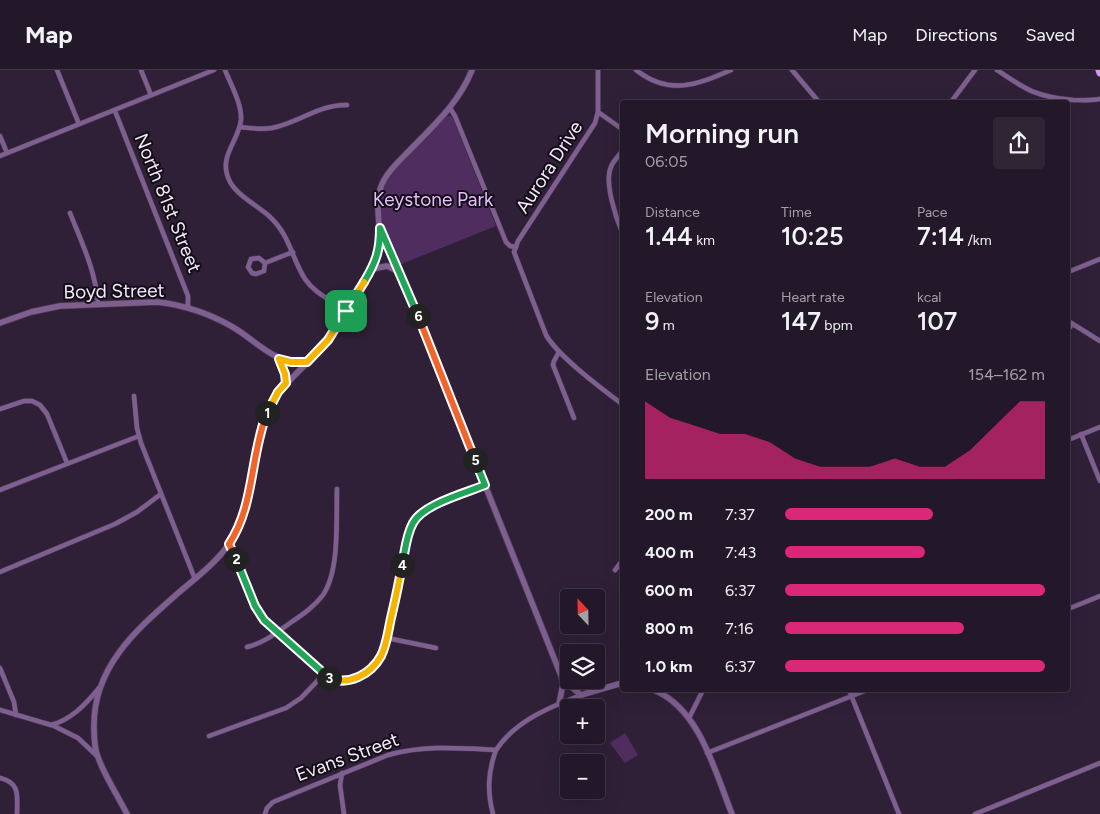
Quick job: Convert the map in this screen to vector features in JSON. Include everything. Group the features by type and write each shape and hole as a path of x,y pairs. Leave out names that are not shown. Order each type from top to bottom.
{"street":[{"path":"57,70 79,124"},
{"path":"141,70 151,95"},
{"path":"0,156 214,70"},
{"path":"225,70 240,108 241,117 240,127 226,162 228,178 236,190 277,224 286,237 302,274 311,286 346,311"},
{"path":"51,725 74,713 89,700 99,688 114,661 130,639 152,616 216,560 229,544 245,510 263,423 272,403 286,383 328,340 372,269 380,249 378,200 384,180 398,162 450,108 463,90 472,70"},
{"name":"Aurora Drive","path":"516,247 595,122 598,112 598,70"},
{"path":"636,70 655,81 682,86 701,83 731,70"},
{"path":"792,70 817,100"},
{"path":"952,100 975,70"},
{"path":"997,70 1027,90 1042,96 1082,100 1100,99"},
{"path":"240,127 272,128 333,105 347,105"},
{"path":"450,108 455,116 506,242 510,246 516,247 514,252 551,344 620,402"},
{"name":"North 81st Street","path":"115,111 188,296 188,308"},
{"path":"598,112 620,128"},
{"path":"0,136 7,153"},
{"path":"620,154 611,167 608,179 620,226"},
{"path":"70,213 93,270 98,304"},
{"path":"380,228 400,272 560,673"},
{"path":"265,263 293,252"},
{"path":"1070,271 1100,259"},
{"path":"372,269 387,266 400,272"},
{"name":"Boyd Street","path":"0,323 44,309 98,304 157,302 188,308 230,325 279,359 291,362 307,362"},
{"path":"1070,323 1100,341"},
{"path":"560,352 553,365 574,418"},
{"path":"279,359 285,374 286,383"},
{"path":"134,396 139,436 195,578"},
{"path":"0,409 28,400 40,405 46,412 66,463"},
{"path":"1070,439 1100,427"},
{"path":"1082,434 1100,480"},
{"path":"0,490 139,436"},
{"path":"229,544 257,610 264,620 324,674 330,678 342,681 352,680 372,668 379,659 387,638 413,522 428,508 485,485"},
{"path":"247,647 261,644 314,605 323,595 334,566 337,489"},
{"path":"0,572 115,524 137,512 161,494"},
{"path":"615,570 620,564"},
{"path":"1070,608 1100,596"},
{"path":"387,638 436,648"},
{"path":"0,668 14,702 16,715"},
{"path":"209,736 286,708 302,698 324,674"},
{"path":"493,814 488,785 491,762 496,750 511,732 559,704 581,695 620,684"},
{"path":"97,756 94,719 99,688"},
{"path":"559,704 562,689"},
{"path":"574,689 581,695"},
{"path":"657,692 667,698 689,718 700,736 732,814"},
{"path":"689,718 702,692"},
{"path":"850,692 899,814"},
{"path":"707,753 862,692"},
{"path":"0,710 51,725 78,738 97,756 127,814"},
{"name":"Evans Street","path":"265,814 273,802 388,755 415,748 445,747 496,750"},
{"path":"975,814 1100,764"},
{"path":"342,773 340,785 344,814"},
{"path":"3,779 11,782 16,789 17,814"}],"green space":[{"name":"Keystone Park","path":"447,116 453,118 496,226 399,265 381,215 380,203 383,191 399,164"},
{"path":"625,733 638,755 625,763 610,743"}],"route":[{"path":"380,228 400,272 485,485 428,508 413,522 382,654 372,668 363,675 352,680 337,681 324,674 264,620 255,606 229,544 242,520 245,510 263,423 278,392 286,383 284,367 279,359 286,362 307,362 328,340 346,311 377,259 380,249 380,228"}]}
